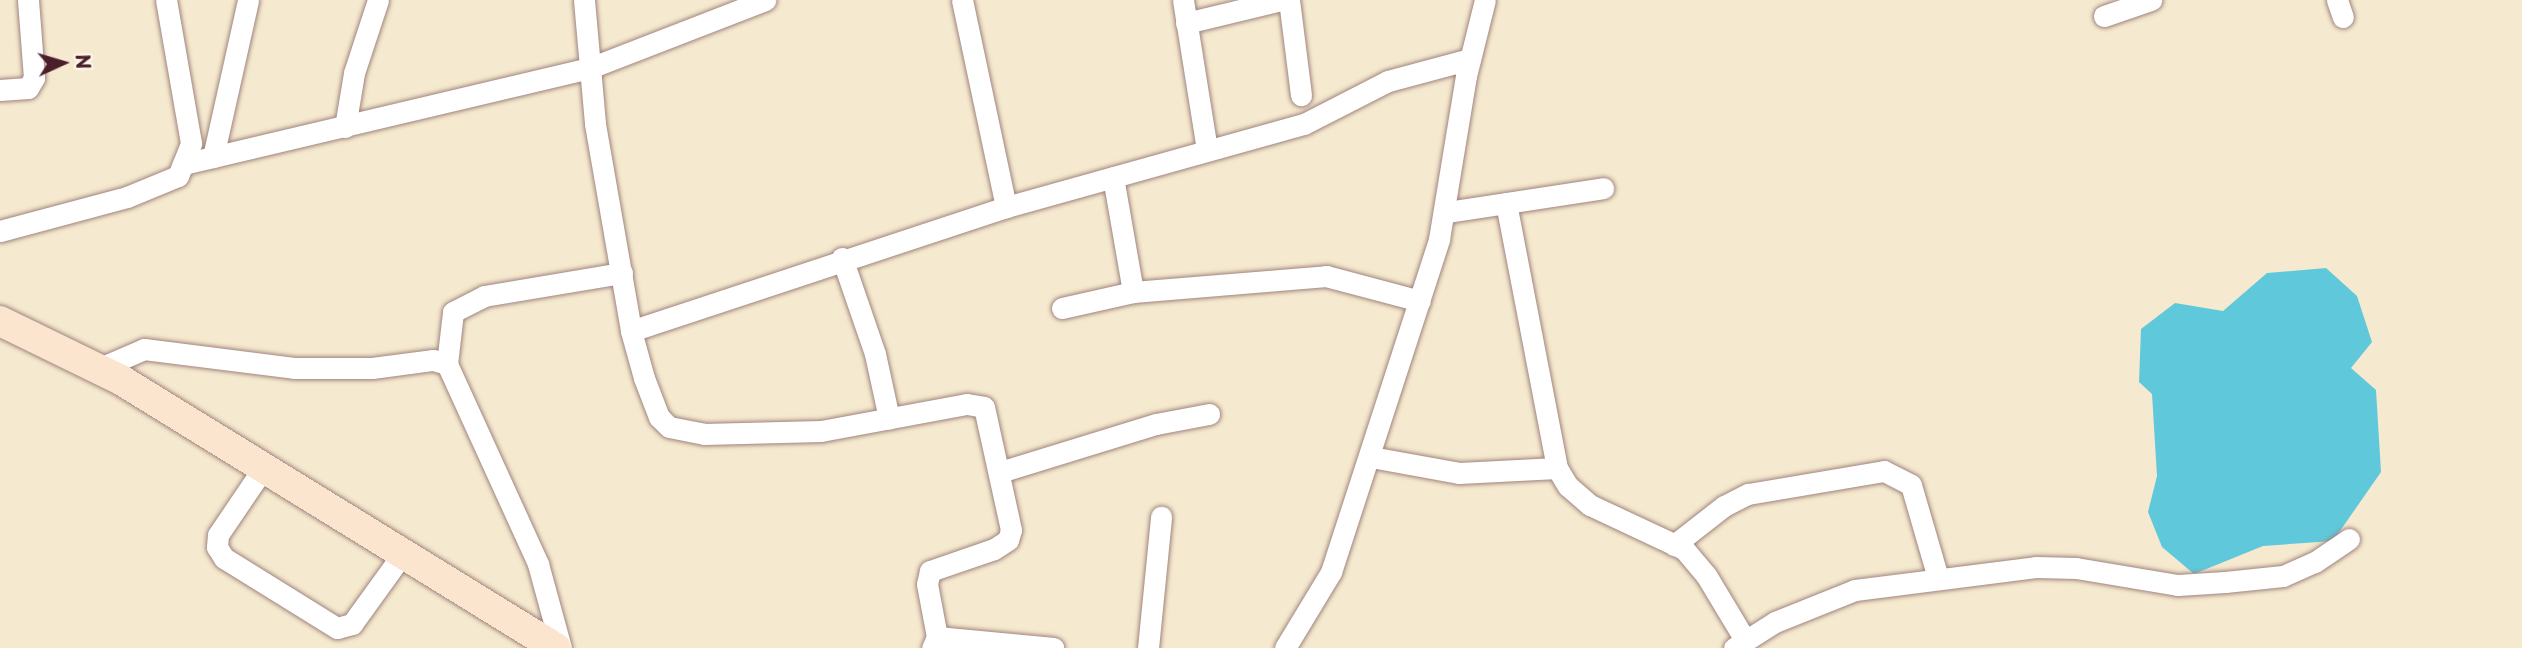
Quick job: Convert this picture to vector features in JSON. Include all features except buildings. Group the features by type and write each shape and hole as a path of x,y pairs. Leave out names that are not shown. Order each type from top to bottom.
{"main road":[{"path":"0,321 98,369 264,467 559,648"}],"street":[{"path":"0,90 28,89 34,78 28,0"},
{"path":"0,231 127,197 178,176 191,143 166,0"},
{"path":"213,157 248,0"},
{"path":"345,127 354,73 378,0"},
{"path":"584,0 590,68 631,331 659,416 683,432 821,431 980,404 987,412 1011,519 1008,540 995,549 930,571 927,584 935,642 1053,648"},
{"path":"183,164 590,68 740,5 765,0"},
{"path":"962,0 1006,207"},
{"path":"1183,0 1207,150"},
{"path":"1186,23 1282,0"},
{"path":"1289,0 1301,95"},
{"path":"2104,16 2151,0"},
{"path":"1285,648 1331,572 1371,457 1447,212 1479,2"},
{"path":"631,331 842,258 1006,207 1304,124 1388,81 1470,59"},
{"path":"1113,177 1133,292"},
{"path":"1447,212 1603,188"},
{"path":"1506,203 1557,468 1568,486 1590,506 1675,545 1706,575 1737,646 1813,604 1855,590 1938,578 2049,567 2178,585 2225,582 2283,576 2315,562 2349,539"},
{"path":"842,258 875,354 889,418"},
{"path":"559,648 538,564 447,364 453,312 484,296 622,273"},
{"path":"1062,308 1133,292 1326,276 1420,300"},
{"path":"98,369 144,349 294,368 372,368 433,360 447,364"},
{"path":"1000,472 1156,424 1209,414"},
{"path":"1371,457 1459,473 1557,468"},
{"path":"264,467 218,535 217,547 224,558 337,628 352,624 404,552"},
{"path":"1675,545 1724,506 1748,494 1884,471 1911,485 1938,578"},
{"path":"1148,648 1161,517"}],"water":[{"path":"2326,268 2357,296 2372,342 2351,368 2376,390 2381,472 2333,541 2263,546 2194,574 2162,547 2148,512 2157,476 2152,394 2139,382 2141,329 2175,303 2223,311 2267,273"}]}
